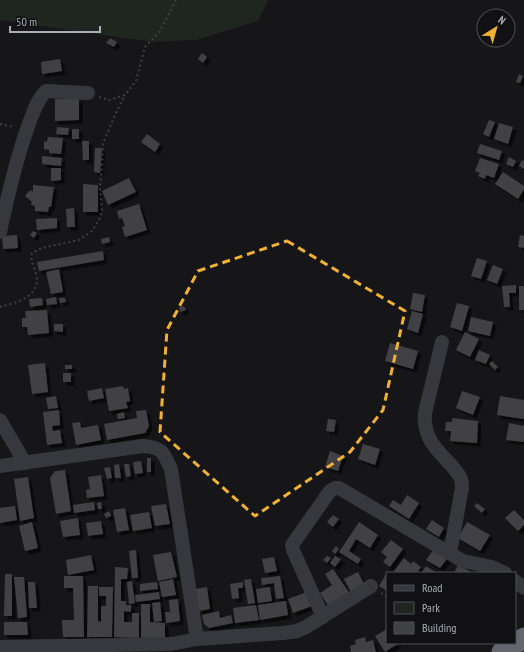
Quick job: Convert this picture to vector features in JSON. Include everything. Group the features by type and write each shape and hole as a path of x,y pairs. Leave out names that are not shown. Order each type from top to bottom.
{"highway":[{"path":"502,652 515,644"}],"street":[{"path":"0,232 4,191 38,100 46,91 88,93"},
{"path":"442,342 424,423 431,444 461,479 462,488 450,553"},
{"path":"0,420 25,463"},
{"path":"0,466 143,446 153,447 164,452 171,469 197,640"},
{"path":"323,617 292,545 330,491 335,488 339,488 463,561 502,572"},
{"path":"516,582 524,588"},
{"path":"0,647 62,649 171,644 197,640 296,631 323,617 372,586"}],"path":[{"path":"0,307 25,298 32,294 36,288 37,280 31,259 32,253 42,248 79,240 92,231 102,212 100,188 103,143 117,111 125,96 136,81 145,48 160,31 176,0"},
{"path":"88,93 109,100 125,96"}],"highlighted area":[{"path":"287,241 405,311 383,410 350,452 255,516 160,432 167,330 198,271"}],"green space":[{"path":"0,0 268,0 258,21 196,40 152,42 0,20"}],"building":[{"path":"110,38 117,42 114,47 106,43"},
{"path":"202,53 207,57 203,63 198,59"},
{"path":"60,59 62,71 42,74 41,62"},
{"path":"519,74 523,76 520,83 516,82"},
{"path":"55,99 79,99 79,120 55,121"},
{"path":"489,120 495,122 489,137 483,134"},
{"path":"499,123 513,127 508,144 494,139"},
{"path":"57,127 69,128 68,135 56,134"},
{"path":"72,129 79,129 79,139 72,139"},
{"path":"147,134 160,144 155,152 141,142"},
{"path":"48,137 63,138 61,154 49,153 49,150 44,149 44,141 47,142"},
{"path":"82,141 89,141 89,160 83,160"},
{"path":"480,144 502,151 499,160 477,153"},
{"path":"95,148 102,148 100,173 94,172"},
{"path":"42,156 62,158 61,166 42,164"},
{"path":"509,157 516,161 513,167 506,164"},
{"path":"480,158 499,164 494,178 486,175 485,179 478,176 480,173 475,171"},
{"path":"522,160 524,161 524,169 519,166"},
{"path":"51,168 61,168 61,180 51,181"},
{"path":"503,172 524,186 524,189 518,199 495,184"},
{"path":"129,178 136,192 108,205 102,191"},
{"path":"83,184 98,185 98,212 83,212"},
{"path":"33,185 54,187 51,207 49,207 48,212 35,211 35,206 31,205 32,202 25,196 30,190 33,192"},
{"path":"139,204 147,230 125,237 122,227 125,226 122,218 119,219 117,211"},
{"path":"74,208 75,227 67,227 66,209"},
{"path":"57,218 57,228 37,230 36,219"},
{"path":"33,231 37,233 34,238 30,235"},
{"path":"17,235 18,248 3,249 2,236"},
{"path":"520,235 524,236 524,248 518,247"},
{"path":"109,237 110,242 102,244 101,239"},
{"path":"103,251 104,260 39,271 37,262"},
{"path":"477,258 487,261 481,279 471,276"},
{"path":"493,265 503,269 497,284 487,280"},
{"path":"59,269 63,292 51,294 46,272"},
{"path":"516,285 516,293 509,293 510,307 504,307 502,286"},
{"path":"519,286 524,286 524,310 519,310"},
{"path":"413,293 425,295 422,312 410,309"},
{"path":"56,297 57,304 47,305 46,299"},
{"path":"42,298 43,305 30,307 29,299"},
{"path":"59,298 65,298 66,302 60,303"},
{"path":"457,303 469,306 462,331 450,327"},
{"path":"184,306 186,310 180,312 179,307"},
{"path":"47,310 49,333 28,335 27,327 22,327 22,318 26,318 25,311"},
{"path":"412,311 423,314 418,333 407,329"},
{"path":"471,317 493,322 490,336 468,331"},
{"path":"54,324 63,324 63,332 54,331"},
{"path":"465,332 479,339 470,357 456,350"},
{"path":"390,343 418,351 413,369 385,361"},
{"path":"479,350 490,355 486,364 475,360"},
{"path":"492,361 498,367 495,370 489,364"},
{"path":"45,363 48,392 32,394 28,365"},
{"path":"65,365 72,365 72,369 65,369"},
{"path":"63,373 71,373 71,382 63,382"},
{"path":"123,386 124,389 128,388 130,401 126,402 128,408 109,411 105,389"},
{"path":"102,388 104,398 89,401 87,391"},
{"path":"462,391 480,397 473,415 456,408"},
{"path":"56,396 58,408 48,409 46,398"},
{"path":"500,396 524,400 524,419 497,415"},
{"path":"59,410 60,425 52,426 53,431 60,430 62,443 47,445 43,412"},
{"path":"146,410 149,426 145,433 107,440 104,424 137,418 136,411"},
{"path":"124,412 125,418 118,419 117,414"},
{"path":"452,418 478,421 477,443 450,441 451,431 445,431 446,422 452,422"},
{"path":"328,419 336,420 334,432 326,431"},
{"path":"80,422 81,428 98,425 101,440 76,445 72,423"},
{"path":"509,423 524,426 524,442 506,440"},
{"path":"363,444 380,449 375,465 358,459"},
{"path":"330,451 343,456 338,471 325,467"},
{"path":"147,458 151,458 151,472 147,472"},
{"path":"141,461 143,473 135,474 133,462"},
{"path":"119,464 121,478 115,478 114,465"},
{"path":"124,464 129,464 131,476 126,477"},
{"path":"110,467 112,478 107,479 104,468"},
{"path":"65,470 71,511 56,514 50,478 55,471"},
{"path":"101,475 104,496 87,498 86,490 90,489 88,477"},
{"path":"28,477 34,518 20,521 14,479"},
{"path":"407,495 419,503 409,519 389,506 393,500 401,505"},
{"path":"94,502 95,510 74,513 73,505"},
{"path":"101,502 102,509 98,509 97,503"},
{"path":"477,503 485,509 482,513 474,506"},
{"path":"166,504 170,524 155,526 151,506"},
{"path":"15,506 17,520 0,523 0,508"},
{"path":"125,508 129,530 117,532 113,510"},
{"path":"514,510 524,520 524,525 518,531 505,518"},
{"path":"109,511 111,516 106,518 104,514"},
{"path":"149,512 152,528 133,531 130,515"},
{"path":"333,515 339,519 333,527 327,522"},
{"path":"78,518 80,535 63,537 60,521"},
{"path":"432,520 444,528 439,537 426,529"},
{"path":"101,521 103,534 88,536 86,523"},
{"path":"32,522 38,548 25,551 19,526"},
{"path":"359,522 378,535 370,548 356,539 349,551 361,559 358,564 339,552"},
{"path":"467,522 490,535 480,551 458,538"},
{"path":"391,540 403,549 390,567 383,562 387,557 381,552"},
{"path":"336,546 339,549 335,554 332,551"},
{"path":"136,550 138,578 132,578 129,551"},
{"path":"433,550 447,559 440,568 426,560"},
{"path":"171,552 177,577 158,581 153,555"},
{"path":"91,555 94,570 68,575 66,560"},
{"path":"327,556 331,558 327,563 323,560"},
{"path":"335,556 341,559 335,567 330,563"},
{"path":"274,557 277,571 265,573 262,559"},
{"path":"404,558 411,564 413,561 421,567 418,572 394,571"},
{"path":"458,565 471,572 454,572"},
{"path":"426,566 435,572 422,572"},
{"path":"115,567 128,568 127,579 121,579 121,601 126,601 126,605 131,605 131,612 124,611 124,622 132,622 132,613 139,613 139,638 114,637"},
{"path":"333,569 350,594 329,607 320,593 332,585 325,574"},
{"path":"358,572 365,586 351,592 344,579"},
{"path":"5,574 12,574 12,616 4,616"},
{"path":"386,574 386,590 379,586"},
{"path":"64,576 83,576 84,637 63,637 62,620 74,620 73,588 64,588"},
{"path":"280,576 284,598 276,599 274,583 262,585 261,578"},
{"path":"14,577 24,577 27,617 18,618"},
{"path":"173,579 176,595 162,597 159,582"},
{"path":"251,579 255,603 248,604 244,580"},
{"path":"132,581 135,603 129,604 127,582"},
{"path":"28,582 35,582 37,608 29,608"},
{"path":"157,582 158,589 140,591 140,584"},
{"path":"243,582 243,588 238,588 239,598 232,599 230,584"},
{"path":"88,586 98,586 98,621 101,622 101,606 106,606 106,596 99,596 99,587 113,587 112,637 87,637"},
{"path":"207,587 210,609 199,611 195,589"},
{"path":"270,587 272,601 258,603 256,589"},
{"path":"159,592 160,599 136,602 135,595"},
{"path":"307,592 312,606 293,613 288,599"},
{"path":"178,599 180,621 166,623 165,612 170,612 169,600"},
{"path":"286,601 288,615 260,620 258,605"},
{"path":"160,602 162,621 154,622 152,603"},
{"path":"141,604 150,604 150,622 165,623 165,638 141,638"},
{"path":"256,605 259,620 235,623 233,608"},
{"path":"219,611 220,618 231,615 233,623 209,628 204,624 202,615"},
{"path":"4,622 27,622 28,635 4,635"},
{"path":"386,630 386,644 397,644 385,652 375,636"},
{"path":"365,637 366,642 373,640 376,652 351,652 350,646 356,644 355,640"}]}
